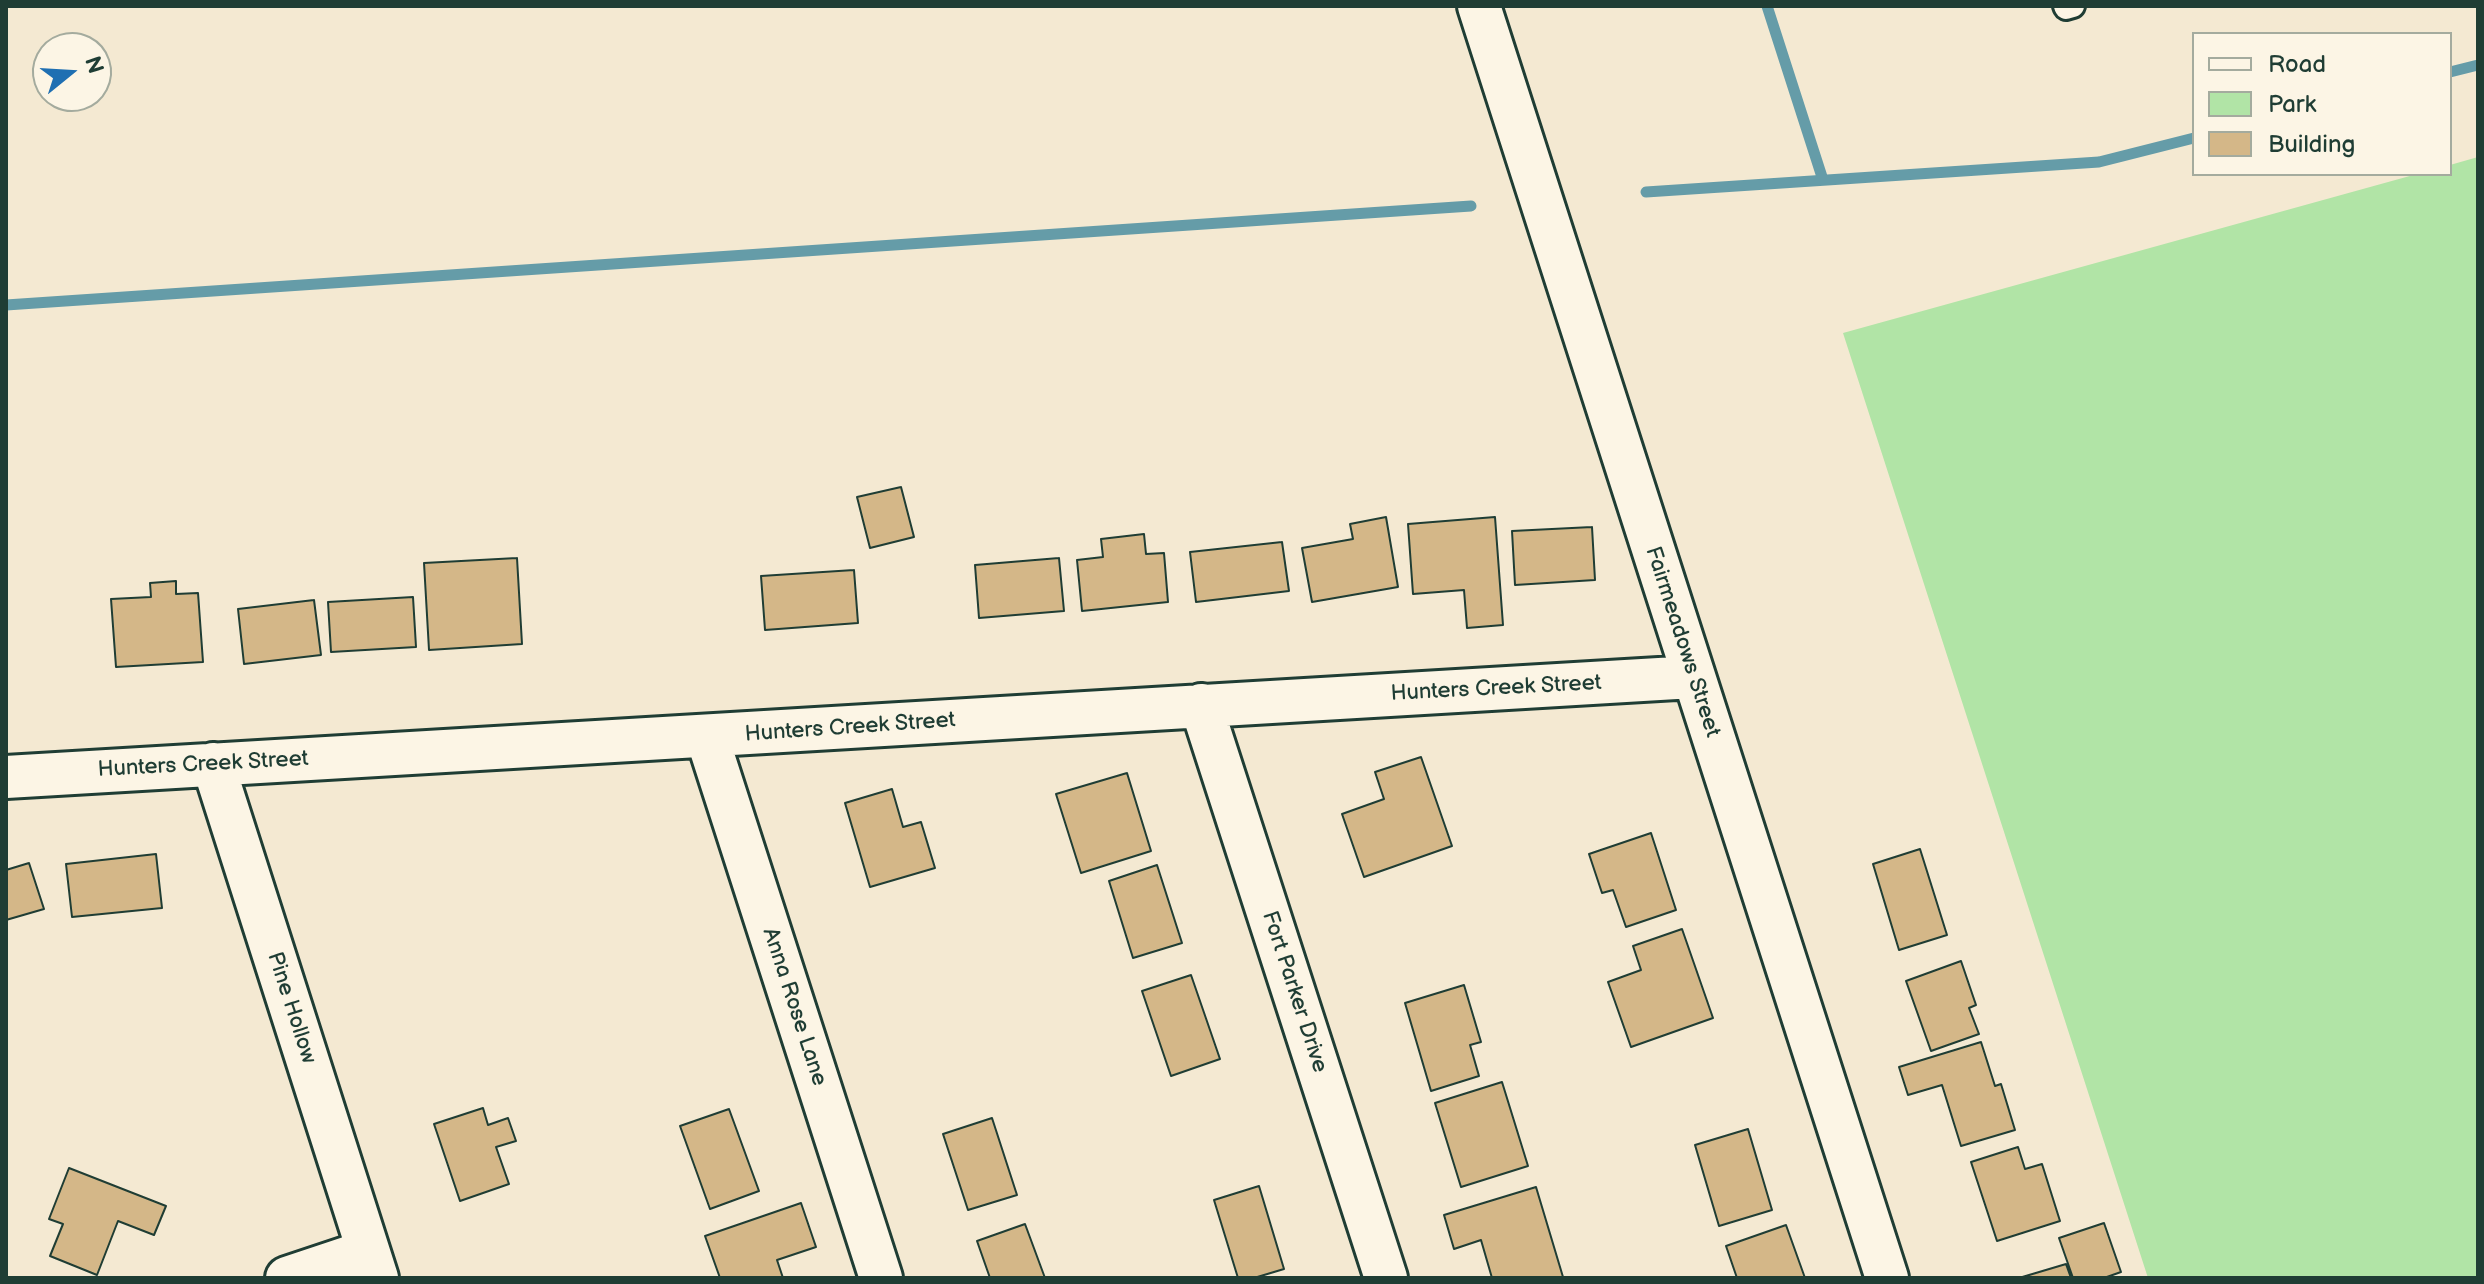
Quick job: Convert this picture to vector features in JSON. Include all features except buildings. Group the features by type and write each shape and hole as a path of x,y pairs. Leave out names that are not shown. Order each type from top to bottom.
{"street":[{"name":"Fairmeadows Street","path":"1479,6 1887,1278"},
{"name":"Hunters Creek Street","path":"6,777 1693,677"},
{"name":"Fort Parker Drive","path":"1201,705 1386,1278"},
{"name":"Anna Rose Lane","path":"707,737 881,1278"},
{"name":"Pine Hollow","path":"213,764 373,1265 287,1278"}],"lane":[{"path":"2065,6 2073,6"}],"green space":[{"path":"2478,157 2478,1278 2148,1278 1843,333 2410,176 2452,176 2452,164"}],"waterway":[{"path":"1767,6 1823,180"},
{"path":"2452,72 2478,65"},
{"path":"1646,192 2099,162 2192,139"},
{"path":"6,305 1471,206"}]}
